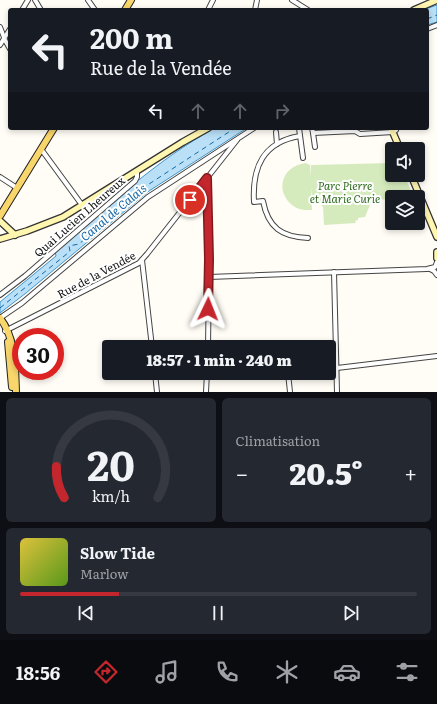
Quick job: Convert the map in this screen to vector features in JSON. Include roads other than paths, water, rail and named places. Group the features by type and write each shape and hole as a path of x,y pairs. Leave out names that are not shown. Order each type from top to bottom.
{"main road":[{"path":"0,216 53,130"},
{"path":"4,328 15,360 14,392"}],"street":[{"path":"292,0 305,8"},
{"path":"420,8 437,1"},
{"path":"0,27 8,46"},
{"path":"0,45 8,32"},
{"name":"Quai Lucien Lheureux","path":"0,295 25,276 135,181 138,171 205,130"},
{"path":"0,318 22,303 148,197 251,130"},
{"path":"299,130 303,158"},
{"path":"315,147 312,130 355,130 360,134 394,130"},
{"path":"394,130 398,142"},
{"path":"394,130 400,142"},
{"path":"276,132 277,144"},
{"path":"300,136 287,139 277,144 266,153 258,166 254,184 254,202 263,201 267,217 278,230 295,237 308,238"},
{"name":"Rue de la Vendée","path":"4,328 119,274 142,260 240,137"},
{"path":"41,149 82,206"},
{"path":"0,239 58,220 138,171"},
{"path":"0,177 18,188"},
{"path":"207,178 209,277 208,340"},
{"path":"414,182 437,237"},
{"path":"417,182 437,229"},
{"path":"0,221 15,235"},
{"path":"437,252 437,258"},
{"path":"142,260 151,340"},
{"path":"209,277 427,269 435,267 437,262"},
{"path":"427,269 434,271 437,275"},
{"path":"334,272 337,392"},
{"path":"337,368 437,356"},
{"path":"156,380 157,392"},
{"path":"206,392 207,380"},
{"path":"289,380 290,392"}],"water":[{"path":"437,5 437,22 429,24 429,8"},
{"name":"Canal de Calais","path":"212,130 244,130 149,191 0,313 0,302 56,256 55,251 132,185 193,141"}],"park label":[{"name":"Parc Pierre et Marie Curie","path":"345,191"}]}
